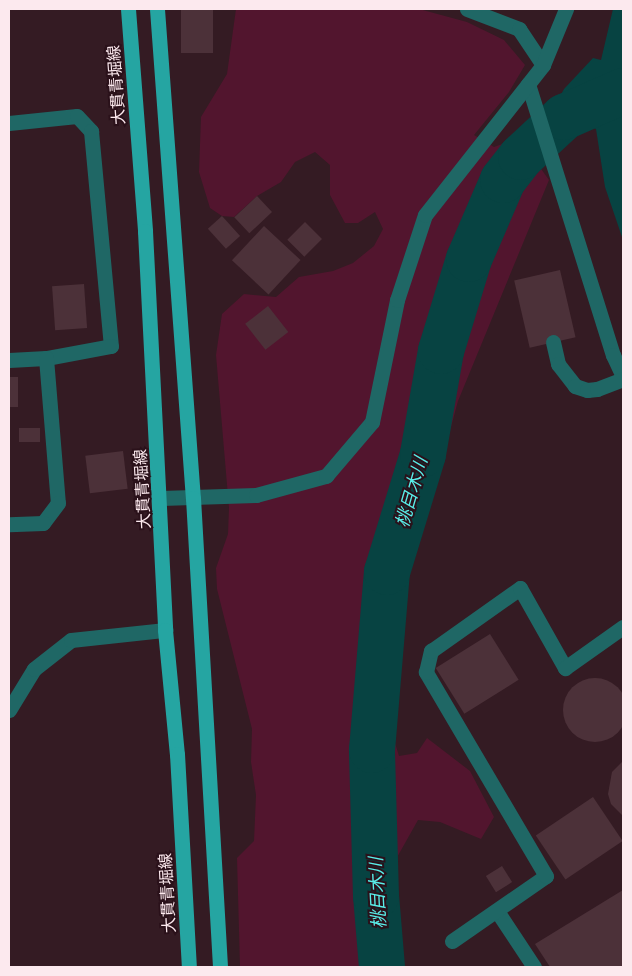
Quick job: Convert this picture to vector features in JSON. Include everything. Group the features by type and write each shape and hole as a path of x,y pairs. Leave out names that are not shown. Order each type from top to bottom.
{"main road":[{"name":"大貫青堀線","path":"128,9 160,498 166,630 177,754 189,967"},
{"path":"157,9 193,498 220,967"}],"street":[{"path":"467,9 519,29 542,65"},
{"path":"160,498 256,495 326,476 372,422 397,300 425,216 542,65 566,9"},
{"path":"528,84 541,120 612,354 623,378 597,389 587,390 575,386 558,364 553,342"},
{"path":"9,123 77,116 92,131 110,346 46,358 9,360"},
{"path":"9,524 43,523 58,503 46,358"},
{"path":"452,941 546,876 426,672 431,651 520,588 565,668 623,627"},
{"path":"9,710 34,669 70,640 166,630"},
{"path":"497,911 534,967"}],"shaded area":[{"path":"236,9 419,9 467,22 504,40 525,65 509,92 474,135 494,147 519,138 549,180 458,401 432,497 406,570 397,623 389,723 399,756 417,753 427,738 470,771 494,817 481,839 440,822 418,820 391,868 389,937 373,967 240,967 237,858 254,841 256,795 251,762 252,729 217,589 216,568 228,534 229,508 216,355 222,314 244,294 276,297 299,277 333,271 353,263 374,246 383,229 375,212 358,223 345,223 330,195 330,165 315,152 295,162 281,182 257,196 234,217 222,216 210,208 199,172 201,117 227,74"}],"water":[{"path":"613,9 623,9 623,240 605,187 596,129 582,122 559,144 551,113 564,89 593,58 601,60"},
{"path":"534,130 543,160 532,158 512,168 509,153"}],"building":[{"path":"181,9 213,9 213,53 181,53"},
{"path":"257,196 272,212 249,233 234,217"},
{"path":"222,216 240,236 226,249 208,229"},
{"path":"305,222 322,239 304,257 287,240"},
{"path":"264,226 301,260 269,294 232,260"},
{"path":"560,270 576,337 530,348 514,281"},
{"path":"84,284 87,328 55,330 52,286"},
{"path":"268,306 288,332 265,350 245,324"},
{"path":"9,377 18,377 18,407 9,407"},
{"path":"19,428 40,428 40,442 19,442"},
{"path":"123,451 128,489 90,493 85,456"},
{"path":"490,634 519,680 464,714 436,668"},
{"path":"589,678 601,678 618,687 625,698 627,710 625,722 618,733 601,742 589,742 577,737 568,728 563,716 563,704 568,692 577,683"},
{"path":"623,761 623,816 611,804 608,794 612,772"},
{"path":"593,797 623,841 565,880 536,836"},
{"path":"502,866 512,882 496,892 486,876"},
{"path":"623,890 623,967 550,967 535,944"}],"waterway":[{"name":"桃目木川","path":"382,967 376,896 372,750 387,572 423,454 441,351 469,259 503,180 521,157 564,117 623,91"}]}
